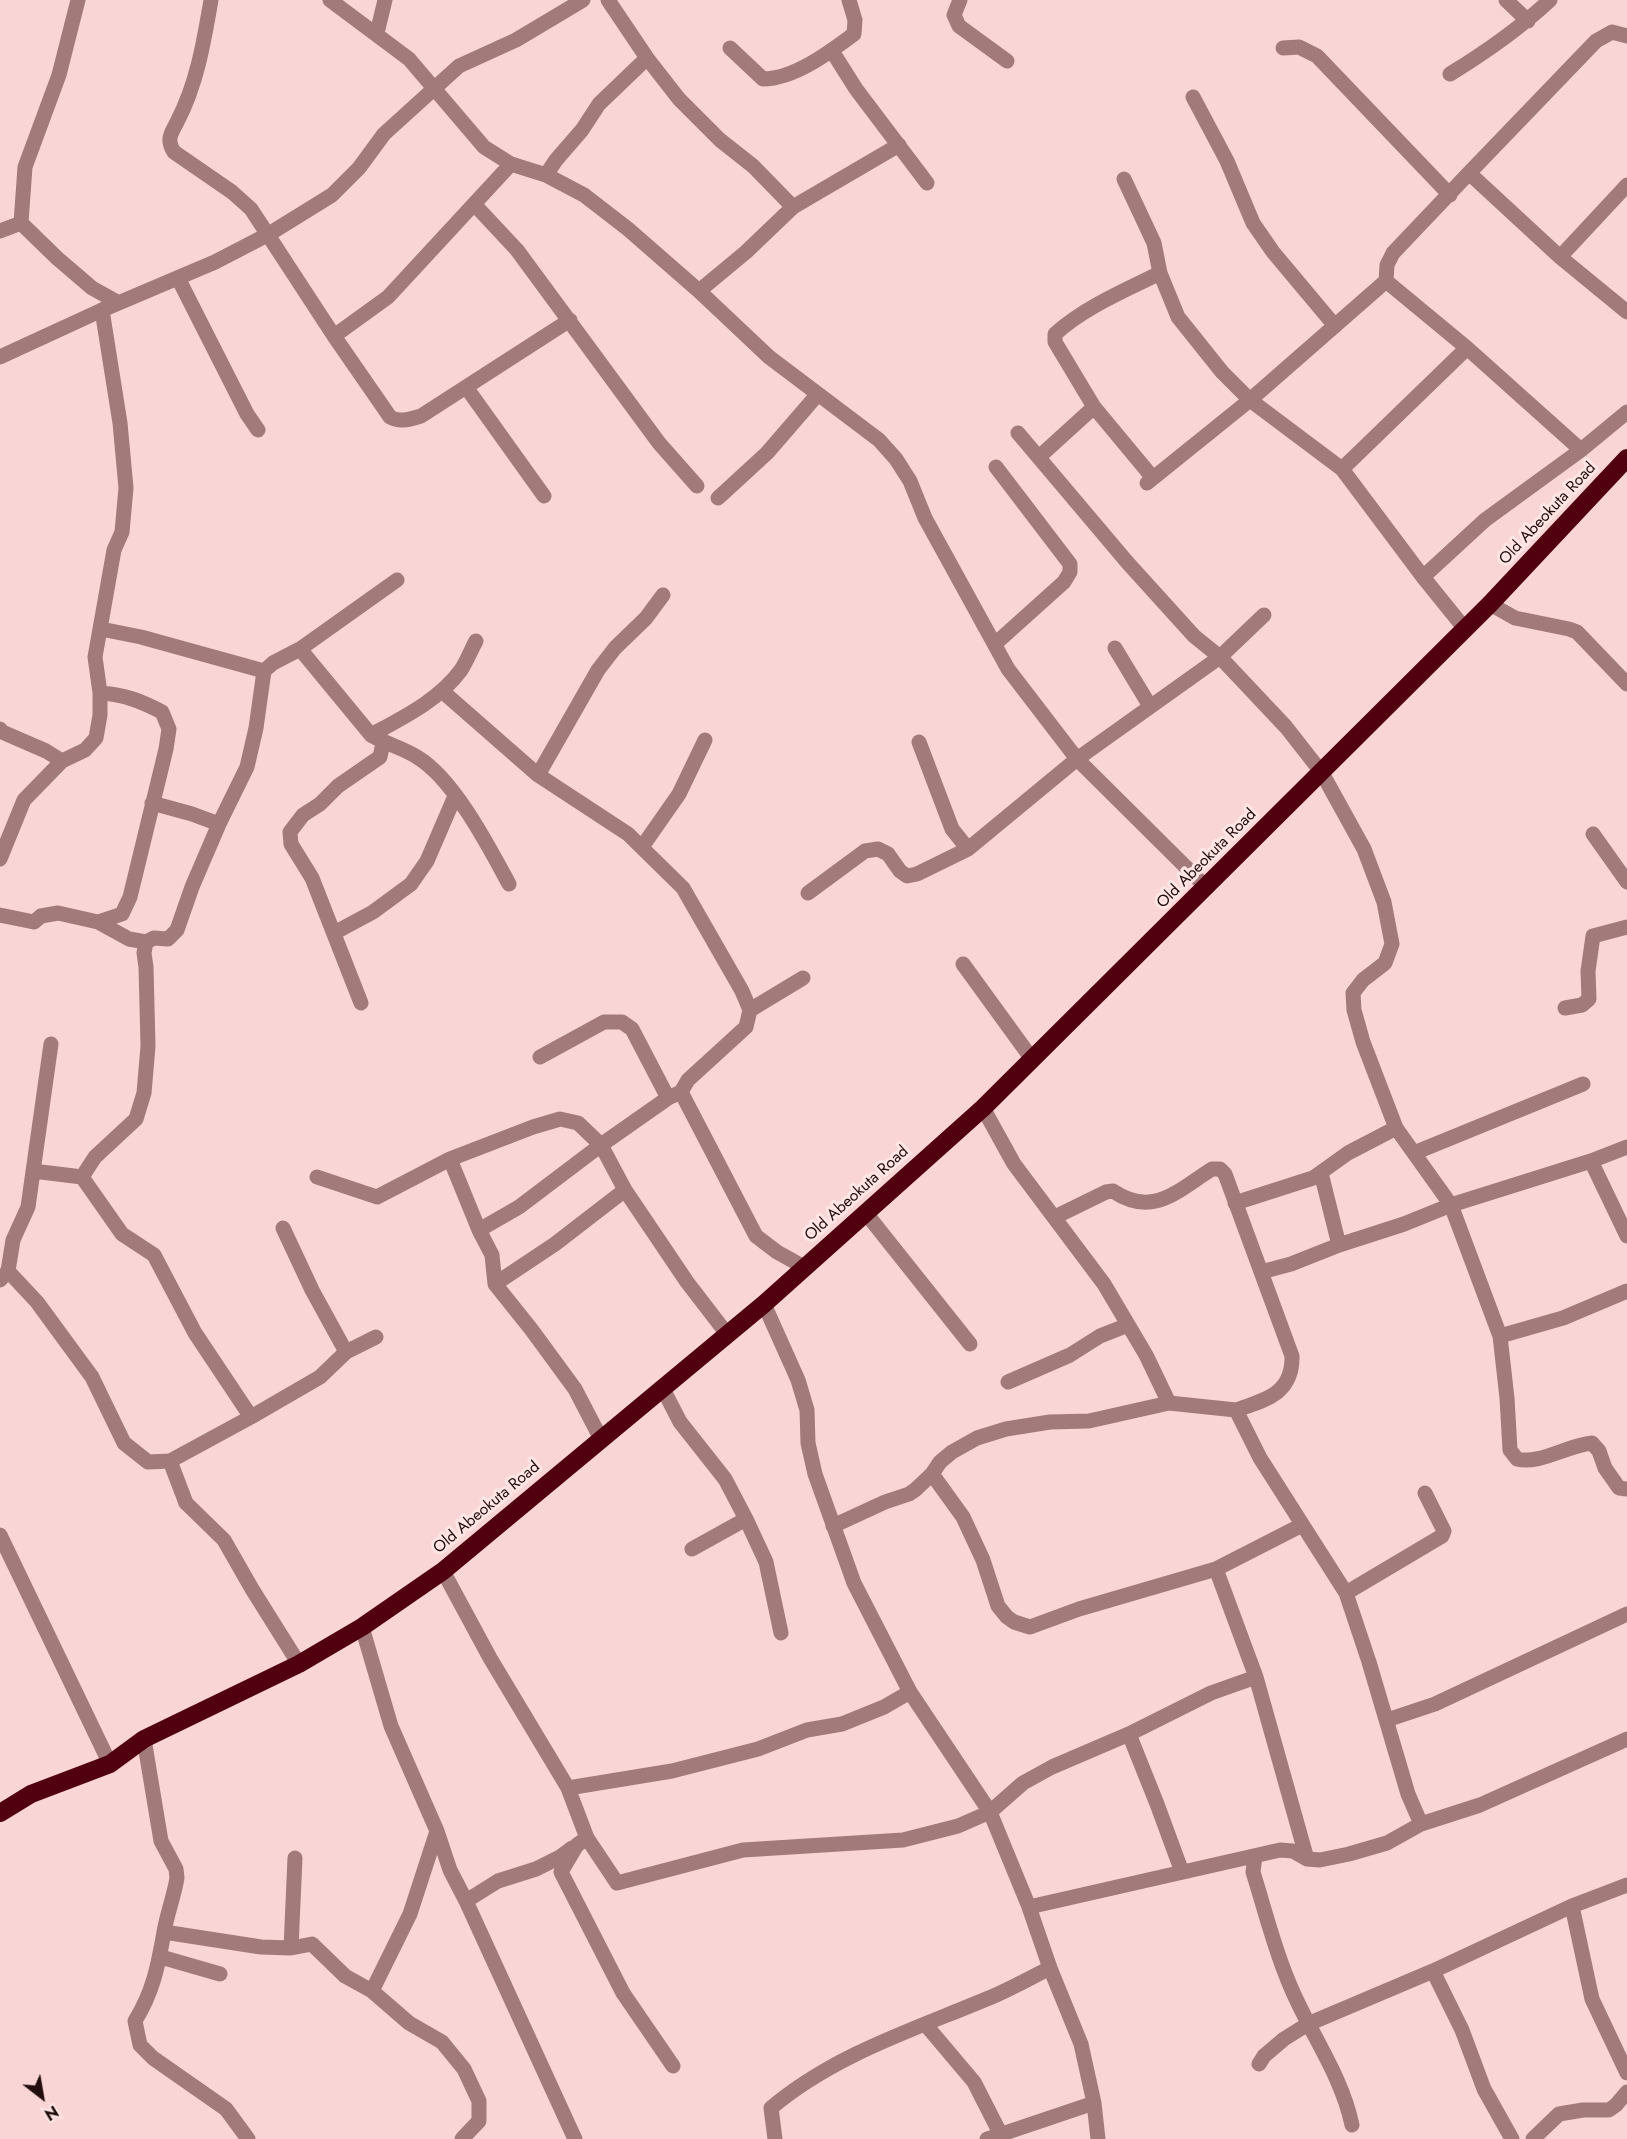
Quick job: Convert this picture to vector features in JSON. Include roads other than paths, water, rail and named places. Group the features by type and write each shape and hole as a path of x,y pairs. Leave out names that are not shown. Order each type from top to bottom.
{"highway":[{"name":"Old Abeokuta Road","path":"0,1813 32,1794 110,1764 144,1739 299,1664 362,1627 443,1570 764,1304 983,1108 1490,604 1627,458"}],"street":[{"path":"78,0 58,75 25,167 21,223 92,288 119,303"},
{"path":"211,0 198,66 183,110 170,134 169,144 174,152 232,192 251,209 390,417 397,421 406,421 422,416 570,320"},
{"path":"330,0 409,59 484,147 511,164 546,175 584,195 628,229 699,291 769,357 879,440 896,459 910,481 925,518 1008,669 1077,759 1206,886"},
{"path":"377,33 385,0"},
{"path":"0,357 215,262 269,234 332,195 359,168 384,134 432,88 459,66 516,40 583,0"},
{"path":"608,0 647,58 679,99 720,140 753,166 793,207"},
{"path":"730,48 763,79 776,79 832,51 854,34 855,20 849,0"},
{"path":"960,0 954,15 959,26 1007,61"},
{"path":"1506,0 1528,21"},
{"path":"1450,74 1493,48 1528,21 1550,0"},
{"path":"1160,273 1110,298 1055,334 1055,342 1094,407 1150,480 1250,400 1386,281 1387,265 1393,253 1596,41 1612,32 1627,36"},
{"path":"1283,48 1299,47 1317,56 1450,195"},
{"path":"832,51 856,89 927,183"},
{"path":"546,175 582,130 599,104 647,58"},
{"path":"1193,97 1227,162 1253,223 1273,252 1335,327"},
{"path":"699,291 746,252 793,207 899,145"},
{"path":"334,336 388,297 511,164"},
{"path":"1469,173 1560,257 1627,312"},
{"path":"1124,179 1154,243 1160,273 1178,317 1222,372 1250,400 1342,469 1465,629"},
{"path":"1560,257 1627,185"},
{"path":"474,204 517,250 659,443 697,486"},
{"path":"0,231 21,223"},
{"path":"178,278 227,377 258,430"},
{"path":"1386,281 1467,348 1581,450"},
{"path":"0,859 24,801 62,761 84,750 96,738 100,715 100,693 95,657 114,550 122,532 126,488 120,423 102,310"},
{"path":"1342,469 1467,348"},
{"path":"466,387 544,496"},
{"path":"718,498 767,453 818,394"},
{"path":"1039,457 1094,407"},
{"path":"1423,577 1485,520 1581,450 1627,412"},
{"path":"1018,433 1127,562 1194,636 1220,657 1286,727 1322,773 1364,849 1384,902 1392,944 1385,963 1363,980 1353,993 1354,1010 1363,1042 1396,1128 1451,1205 1500,1336 1512,1455 1525,1461 1532,1461 1581,1444 1592,1443 1599,1450 1605,1468 1619,1488 1627,1489"},
{"path":"995,644 1064,582 1070,572 1070,564 996,467"},
{"path":"0,915 34,922 41,916 58,913 98,922 129,939 146,942 154,938 168,939 177,930 192,887 219,824 248,767 264,671 273,663 300,649 397,580"},
{"path":"538,775 598,670 615,648 646,618 663,595"},
{"path":"1490,604 1515,618 1577,632 1627,684"},
{"path":"808,893 866,851 878,849 888,854 900,871 907,876 917,874 968,849 1077,759 1220,657 1264,615"},
{"path":"101,629 141,636 264,671"},
{"path":"377,739 442,692 462,669 476,640"},
{"path":"1115,648 1150,706"},
{"path":"300,649 377,739 417,757 434,771 455,796 509,884"},
{"path":"442,692 538,775 628,834 683,888 742,991 750,1010 746,1027 688,1080 675,1095 601,1145 519,1207 479,1230"},
{"path":"98,922 122,914 130,897 169,729 162,712 129,697 100,693"},
{"path":"0,729 62,761"},
{"path":"361,1003 312,878 291,844 290,832 303,815 320,804 338,786 380,757 377,739"},
{"path":"642,847 679,794 705,740"},
{"path":"919,742 952,829 968,849"},
{"path":"334,933 373,912 411,884 427,861 455,796"},
{"path":"153,803 219,824"},
{"path":"1593,834 1627,882"},
{"path":"1565,1008 1582,1005 1589,999 1588,971 1593,936 1627,927"},
{"path":"82,1177 94,1157 136,1119 144,1093 148,1046 144,953 146,942"},
{"path":"963,964 1032,1059"},
{"path":"750,1010 803,978"},
{"path":"540,1057 604,1022 622,1022 632,1029 675,1095 756,1236 777,1252 804,1267"},
{"path":"51,1044 28,1207 13,1240 4,1276 37,1302 86,1369 124,1443 148,1462 170,1461 320,1377 346,1352 376,1337"},
{"path":"1414,1153 1584,1084"},
{"path":"983,1108 1014,1164 1104,1284 1146,1355 1169,1403"},
{"path":"317,1176 377,1197 450,1159 533,1127 560,1119 578,1124 601,1145 626,1190 687,1282 727,1334"},
{"path":"1234,1203 1313,1178 1348,1153 1396,1128"},
{"path":"1261,1272 1292,1264 1451,1205 1591,1161 1627,1147"},
{"path":"450,1159 479,1230 492,1255 495,1284 575,1389 601,1439"},
{"path":"1591,1161 1627,1236"},
{"path":"833,1526 885,1502 909,1494 952,1452 977,1438 1006,1429 1050,1422 1089,1420 1169,1403 1236,1410 1273,1397 1289,1377 1292,1356 1225,1174 1220,1168 1212,1169 1161,1200 1145,1204 1122,1197 1113,1191 1106,1192 1055,1217"},
{"path":"33,1171 82,1177 122,1234 154,1255 195,1333 251,1417"},
{"path":"1321,1173 1339,1245"},
{"path":"495,1284 555,1244 626,1190"},
{"path":"865,1212 970,1344"},
{"path":"283,1228 312,1290 346,1352"},
{"path":"1500,1336 1563,1318 1627,1291"},
{"path":"764,1304 798,1380 807,1410 808,1443 816,1474 854,1583 910,1692 990,1812 1029,1907 1050,1968 1081,2044 1094,2103 1098,2139"},
{"path":"1008,1382 1070,1355 1100,1336 1128,1325"},
{"path":"662,1387 680,1422 724,1479 746,1519 766,1562 781,1633"},
{"path":"1236,1410 1260,1458 1346,1593 1408,1794 1421,1824"},
{"path":"170,1461 186,1503 224,1540 299,1664"},
{"path":"932,1474 963,1517 983,1560 998,1606 1006,1617 1030,1627 1079,1609 1216,1569 1302,1525"},
{"path":"1346,1593 1443,1534 1444,1531 1438,1517 1425,1493"},
{"path":"692,1549 746,1519"},
{"path":"0,1535 110,1764"},
{"path":"1216,1569 1256,1677 1307,1859"},
{"path":"443,1570 490,1658 568,1788 582,1841 617,1883 743,1850 903,1840 958,1826 990,1812 1023,1783 1052,1767 1129,1734 1211,1693 1256,1677"},
{"path":"1387,1720 1435,1704 1627,1614"},
{"path":"362,1627 391,1726 437,1831 450,1870 575,2139"},
{"path":"568,1788 672,1771 758,1749 807,1730 842,1724 884,1707 910,1692"},
{"path":"1129,1734 1182,1872"},
{"path":"144,1739 161,1841 176,1869 177,1878 164,1932 161,1957 146,2003 135,2021 140,2045 153,2058 226,2109 248,2139"},
{"path":"1029,1907 1280,1850 1293,1851 1307,1859 1320,1860 1350,1854 1387,1843 1421,1824 1480,1805 1627,1739"},
{"path":"372,1991 410,1914 437,1831"},
{"path":"466,1901 498,1881 536,1869 560,1857 582,1841"},
{"path":"582,1841 561,1872 623,1993 673,2066"},
{"path":"291,1948 295,1858"},
{"path":"1248,1858 1287,1977 1348,2102 1353,2125"},
{"path":"1259,2064 1264,2056 1308,2024 1433,1971 1572,1906 1627,1885"},
{"path":"1572,1906 1592,1999 1627,2073"},
{"path":"164,1932 261,1947 291,1948 312,1944 345,1976 372,1991 410,2024 442,2042 464,2069 479,2101 479,2121 462,2139"},
{"path":"161,1957 220,1974"},
{"path":"775,2139 771,2108 825,2069 998,1994 1050,1968"},
{"path":"1433,1971 1462,2030 1484,2089 1507,2137 1534,2138 1559,2114 1583,2110 1610,2110 1627,2092"},
{"path":"925,2024 974,2082 994,2136 1094,2103"}]}
